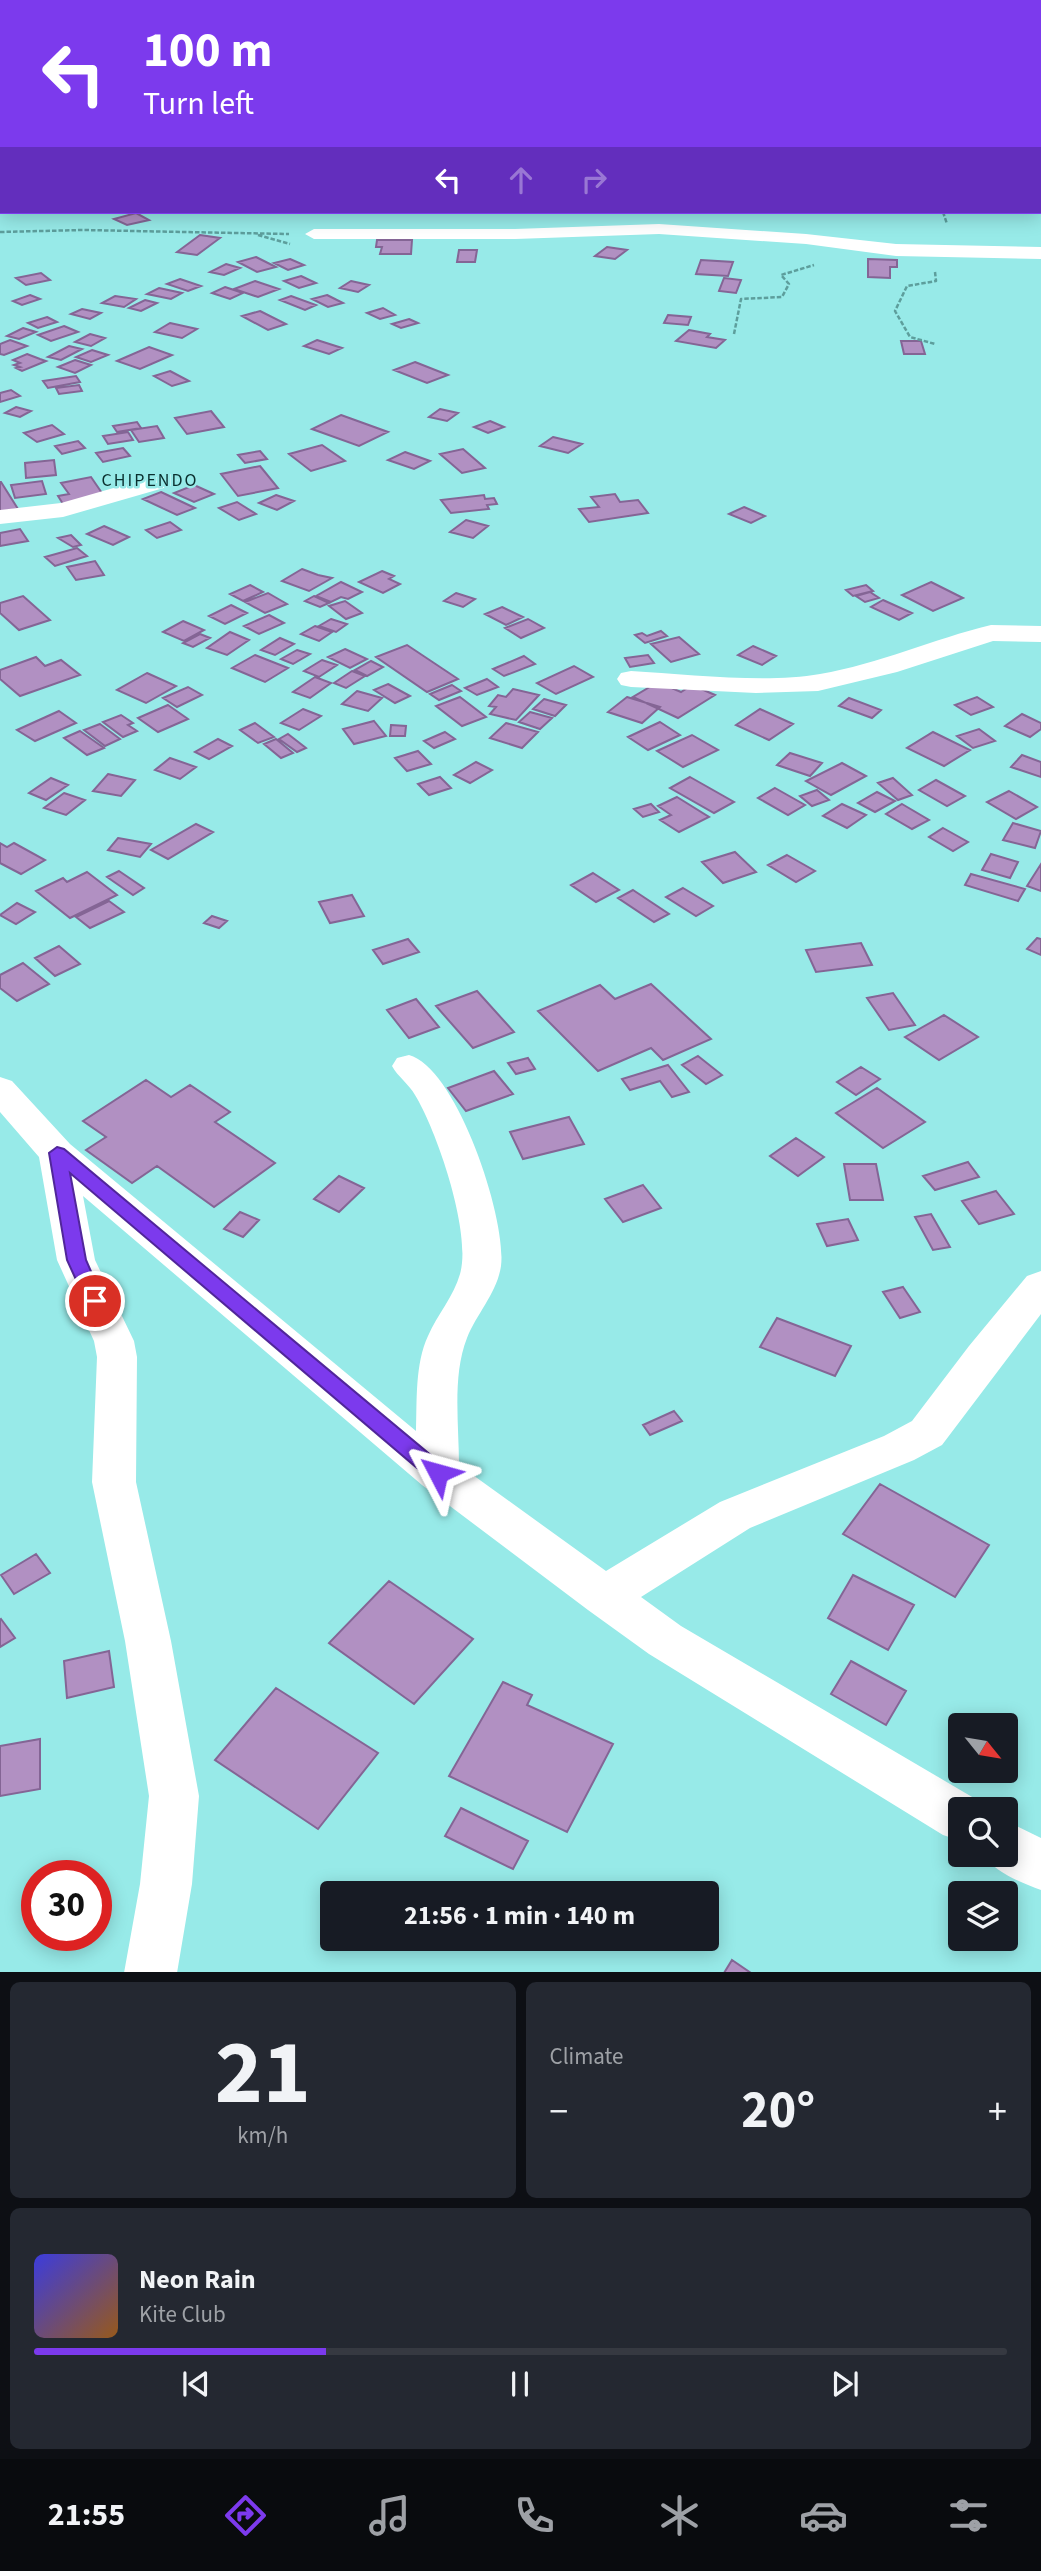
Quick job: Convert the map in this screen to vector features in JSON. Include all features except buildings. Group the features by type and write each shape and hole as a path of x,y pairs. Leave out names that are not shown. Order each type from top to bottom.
{"street":[{"path":"393,216 406,222 472,234"},
{"path":"314,234 472,234 659,229 932,251 1041,253"},
{"path":"0,517 63,510 166,480"},
{"path":"631,679 756,685 818,683 888,666 991,633 1041,634"},
{"path":"409,1066 430,1090 458,1147 476,1216 482,1262 473,1291 444,1346 440,1371 438,1473"},
{"path":"0,1089 57,1153 438,1473 666,1640 948,1810"},
{"path":"57,1153 76,1260 114,1341 117,1357 114,1482 148,1641 174,1796 166,1884 150,1972"},
{"path":"604,1596 735,1516 899,1448 927,1433 982,1357 1041,1286"},
{"path":"1018,1852 1041,1866"}],"path":[{"path":"944,214 947,224"},
{"path":"0,232 83,230 314,234"},
{"path":"251,233 298,246"},
{"path":"932,251 957,259 934,267 936,281 907,286 895,311 910,337 934,344"},
{"path":"734,334 741,299 782,297 789,284 781,275"}],"district":[{"name":"CHIPENDO","path":"150,480"}],"route":[{"path":"95,1301 76,1260 57,1153 438,1473"}]}
